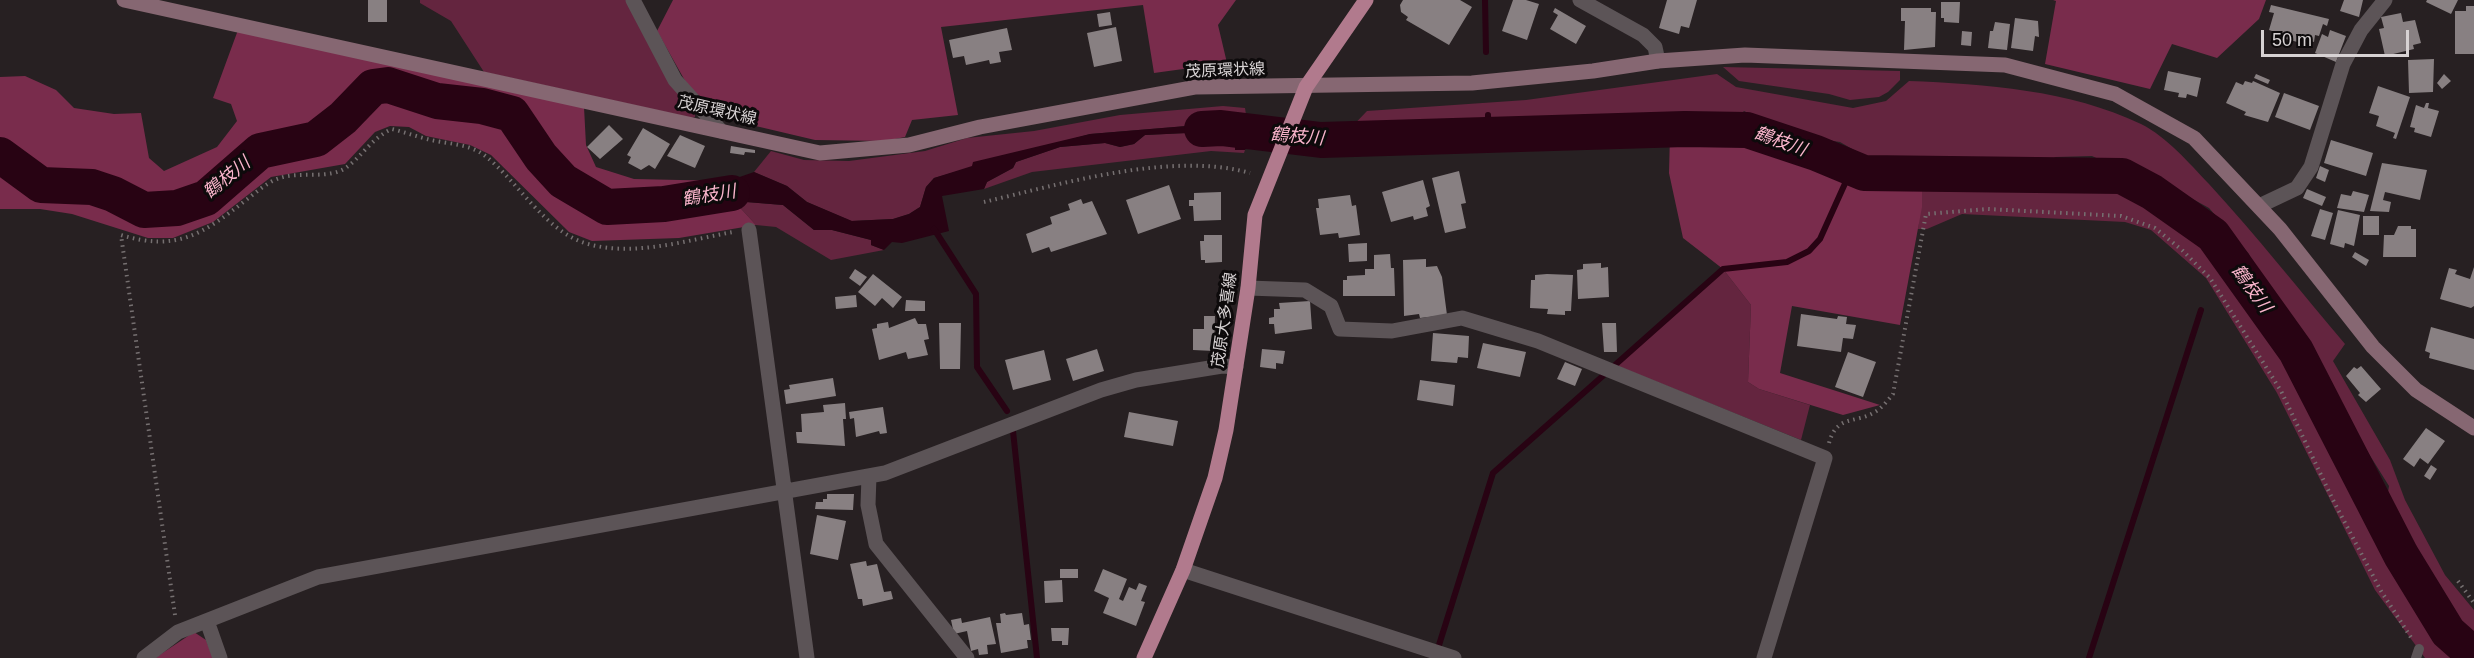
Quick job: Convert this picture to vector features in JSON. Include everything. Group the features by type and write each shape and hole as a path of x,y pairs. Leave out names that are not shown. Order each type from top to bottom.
{"main road":[{"name":"茂原環状線","path":"124,0 820,153 909,145 980,127 1197,87 1472,83 1593,72 1658,61 1745,55 2005,65 2115,94 2194,138 2280,229 2373,347 2416,390 2474,428"},
{"name":"茂原大多喜線","path":"1144,658 1183,570 1215,478 1226,430 1236,367 1248,288 1255,215 1306,87 1366,0"}],"street":[{"path":"633,0 675,80 722,131"},
{"path":"1580,0 1643,35 1655,47 1658,61"},
{"path":"2259,206 2297,188 2311,167 2343,64 2361,30 2385,0"},
{"path":"749,230 807,658"},
{"path":"1248,288 1305,290 1331,306 1340,329 1392,332 1462,318 1538,341 1825,458 1764,658"},
{"path":"144,658 178,632 318,577 885,473 1101,390 1136,380 1222,366 1236,367"},
{"path":"869,476 868,505 876,544 967,658"},
{"path":"1183,570 1454,658"},
{"path":"207,621 220,658"}],"path":[{"path":"178,632 121,235 146,242 180,240 215,224 270,181 346,168 381,133 392,129 468,148 483,154 547,218 587,244 624,248 660,245 749,230"},
{"path":"984,202 1099,175 1191,167 1231,168 1250,173"},
{"path":"1825,458 1832,432 1840,424 1875,412 1893,394 1926,214 1988,209 2121,216 2155,228 2183,251 2210,278 2281,391 2333,500 2381,591 2418,654"},
{"path":"2458,581 2474,603"}],"shaded area":[{"path":"420,0 626,0 695,112 695,117 484,72 451,21 420,3"},
{"path":"673,0 1236,0 1218,25 1227,63 1154,73 1143,5 941,27 958,115 912,120 905,137 885,141 815,140 726,119 688,86 657,31"},
{"path":"2053,0 2266,0 2259,19 2217,58 2172,44 2150,89 2045,64 2056,1"},
{"path":"238,30 584,107 586,145 596,167 634,179 727,181 683,197 685,205 734,201 756,225 679,238 592,241 569,232 491,155 470,145 426,136 409,127 390,126 375,132 345,164 271,177 213,222 173,238 148,238 72,214 40,209 0,209 0,77 25,76 56,90 74,108 114,114 141,113 149,158 164,171 217,147 237,121 231,104 213,98"},
{"path":"1723,67 1900,71 1900,80 1879,97 1850,100 1829,94 1739,81"},
{"path":"1717,74 1736,87 1853,108 1886,101 1909,81 1997,87 2085,103 2151,129 2186,159 2227,204 2345,344 2333,361 2390,460 2405,500 2445,575 2474,610 2474,647 2428,591 2385,511 2389,486 2292,331 2266,284 2258,278 2249,254 2209,208 2189,197 2152,184 2092,156 2056,157 2049,160 1998,160 1981,167 1884,164 1840,142 1792,135 1744,111 1735,121 1594,122 1590,127 1490,130 1490,116 1485,116 1484,130 1343,136 1367,111 1526,100"},
{"path":"1223,106 1245,108 1247,121 1090,134 934,178 926,187 920,207 909,214 893,219 851,221 807,202 787,186 754,172 771,151 804,160 849,161 925,151 967,138 1034,131 1120,115"},
{"path":"1208,132 1224,134 1235,142 1236,149 1245,150 1244,153 1211,151 1032,172 984,189 987,182 1013,168 1016,162 1060,147 1105,143 1120,147 1134,144 1145,135"},
{"path":"1720,133 1749,136 1771,141 1877,179 1899,183 1922,183 1922,207 1900,325 1792,306 1780,373 1880,405 1843,415 1759,389 1748,382 1751,305 1723,269 1683,238 1669,173 1670,135"},
{"path":"1994,178 2120,182 2152,195 2218,250 2256,300 2424,606 2444,631 2473,658 2425,658 2375,590 2277,393 2206,278 2151,230 2125,222 1962,214 1927,229 1918,229 1922,183"},
{"path":"734,201 783,205 814,230 832,230 871,240 871,245 884,250 831,260 776,227 756,225"},
{"path":"1723,269 1751,305 1748,382 1759,389 1810,405 1801,440 1615,365"},
{"path":"194,632 206,640 213,658 155,658"}],"water":[{"path":"1247,121 1251,137 1245,150 1235,150 1235,142 1224,134 1208,132 1145,135 1134,144 1120,147 1105,143 1060,147 1016,162 1013,168 987,182 984,189 942,196 949,231 902,243 892,242 884,250 871,245 871,240 832,230 814,230 783,205 734,201 685,205 682,197 754,172 787,186 807,202 852,221 893,219 909,214 920,207 926,187 934,178 972,166 973,162 1090,134"}],"building":[{"path":"368,0 387,0 387,22 368,22"},
{"path":"1403,0 1460,0 1472,7 1449,45 1406,20 1408,17 1401,12 1400,5"},
{"path":"1513,0 1526,0 1539,4 1527,40 1502,31"},
{"path":"1667,0 1697,0 1689,28 1681,26 1679,34 1659,28"},
{"path":"2344,0 2363,0 2359,17 2340,11"},
{"path":"2427,0 2458,0 2451,14 2426,2"},
{"path":"1941,2 1960,2 1959,23 1944,22 1944,18 1941,18"},
{"path":"2271,5 2329,19 2327,26 2323,24 2319,36 2315,35 2314,42 2306,40 2305,44 2286,39 2287,36 2269,30 2274,13 2269,12"},
{"path":"2466,6 2474,6 2474,54 2455,54 2455,11 2466,11"},
{"path":"1555,8 1586,26 1576,44 1550,29 1558,15 1553,12"},
{"path":"1901,8 1931,8 1931,12 1936,12 1935,47 1904,50 1905,21 1901,21"},
{"path":"1110,12 1112,25 1099,27 1097,14"},
{"path":"2401,13 2403,22 2415,20 2421,43 2413,45 2414,49 2385,56 2379,29 2384,28 2381,17"},
{"path":"2015,18 2038,21 2039,37 2035,36 2033,51 2011,48"},
{"path":"1995,22 2010,24 2007,50 1988,48 1990,31 1993,31"},
{"path":"1116,27 1122,61 1094,67 1087,33"},
{"path":"1007,28 1012,50 999,52 1001,62 990,64 989,60 966,65 964,56 953,58 949,40"},
{"path":"2330,30 2346,36 2336,62 2315,53 2322,34 2328,37"},
{"path":"1962,31 1972,32 1971,46 1961,45"},
{"path":"2434,59 2433,92 2409,93 2408,60"},
{"path":"2168,71 2201,78 2197,97 2187,94 2186,98 2178,97 2179,93 2164,90"},
{"path":"2256,74 2270,80 2268,84 2254,78"},
{"path":"2444,74 2451,81 2442,89 2437,83"},
{"path":"2245,81 2252,83 2253,81 2280,93 2268,122 2244,115 2246,112 2226,103 2236,82 2243,85"},
{"path":"2378,86 2410,97 2396,139 2393,138 2395,133 2376,126 2379,116 2369,113"},
{"path":"2284,93 2319,106 2310,130 2275,117"},
{"path":"2426,103 2429,103 2428,108 2439,111 2431,137 2414,132 2415,128 2410,127 2416,105 2424,108"},
{"path":"609,125 623,139 600,159 587,147"},
{"path":"643,128 670,144 655,169 649,165 641,170 628,163 631,157 627,155"},
{"path":"680,135 705,146 695,168 667,156"},
{"path":"2331,140 2373,153 2366,176 2324,163"},
{"path":"731,146 755,150 755,153 745,152 744,155 730,153"},
{"path":"2382,163 2427,170 2420,200 2385,192 2383,200 2391,202 2389,212 2370,211"},
{"path":"2320,166 2329,170 2325,182 2316,178"},
{"path":"1459,171 1466,203 1461,204 1466,228 1445,233 1432,178"},
{"path":"1423,180 1430,206 1426,208 1428,216 1414,220 1413,216 1391,222 1382,192"},
{"path":"1169,185 1181,219 1138,234 1126,200"},
{"path":"2307,189 2326,197 2322,206 2303,198"},
{"path":"2353,191 2369,195 2364,212 2337,208 2341,194 2351,196"},
{"path":"1221,192 1221,220 1194,221 1193,206 1189,206 1189,200 1194,200 1194,193"},
{"path":"1350,195 1352,206 1356,205 1360,235 1339,238 1338,233 1320,235 1316,208 1319,208 1318,199"},
{"path":"1081,199 1083,204 1092,201 1107,234 1051,252 1049,247 1032,253 1026,234 1052,224 1050,217 1070,210 1068,204"},
{"path":"2320,209 2333,213 2325,240 2311,236"},
{"path":"2338,210 2360,215 2354,246 2345,243 2344,248 2330,244"},
{"path":"2363,216 2379,216 2379,235 2363,235"},
{"path":"2398,226 2411,226 2411,229 2416,229 2416,257 2383,257 2384,235 2394,235"},
{"path":"1204,235 1222,235 1222,262 1205,263 1205,260 1201,260 1200,241 1204,241"},
{"path":"1367,243 1367,261 1349,262 1348,244"},
{"path":"2355,252 2369,260 2366,266 2352,257"},
{"path":"1390,254 1391,268 1394,268 1395,296 1343,296 1343,280 1347,280 1347,276 1365,275 1365,269 1374,269 1374,255"},
{"path":"1426,259 1426,267 1437,266 1442,277 1447,315 1420,318 1419,314 1404,316 1403,260"},
{"path":"1601,263 1601,268 1608,267 1609,297 1578,299 1577,270 1583,269 1583,264"},
{"path":"2474,267 2474,306 2471,308 2440,299 2449,268 2457,270 2455,274 2470,279"},
{"path":"855,269 867,277 860,286 849,278"},
{"path":"873,274 902,297 893,308 882,298 875,306 858,292"},
{"path":"1535,275 1573,275 1571,311 1565,311 1565,315 1547,314 1548,309 1530,308 1531,280 1535,280"},
{"path":"856,295 857,307 836,309 835,297"},
{"path":"906,300 925,301 925,311 905,311"},
{"path":"1310,301 1312,329 1275,334 1274,324 1269,324 1269,318 1274,317 1274,309 1280,309 1279,303"},
{"path":"1801,314 1837,319 1838,316 1847,317 1846,324 1856,325 1853,339 1843,338 1841,352 1797,346"},
{"path":"1204,316 1215,316 1214,351 1193,350 1193,329 1204,329"},
{"path":"915,318 918,324 926,324 929,339 924,340 928,355 908,359 906,352 879,360 872,329 877,328 877,324 888,322 889,328"},
{"path":"939,323 961,323 960,369 940,369"},
{"path":"1602,323 1616,323 1617,352 1604,352"},
{"path":"2431,327 2474,339 2474,370 2429,358 2430,353 2425,351"},
{"path":"1433,333 1469,336 1468,358 1458,357 1457,363 1431,361"},
{"path":"1483,343 1526,352 1520,377 1477,368"},
{"path":"1097,349 1104,371 1073,381 1066,359"},
{"path":"1262,349 1285,351 1283,364 1276,363 1276,369 1260,367"},
{"path":"1044,350 1051,380 1013,390 1005,360"},
{"path":"1848,352 1876,362 1863,397 1835,387"},
{"path":"1565,362 1582,369 1575,386 1557,379"},
{"path":"2361,366 2381,389 2366,402 2358,395 2360,393 2346,376 2354,367 2357,369"},
{"path":"833,378 836,396 786,404 784,390 790,389 789,385"},
{"path":"1420,380 1455,385 1453,406 1417,400"},
{"path":"845,403 846,419 843,419 845,446 797,443 796,432 802,432 801,414 824,412 823,405"},
{"path":"883,407 887,433 880,434 879,431 856,437 854,418 850,419 849,412"},
{"path":"1129,412 1178,421 1173,446 1124,437"},
{"path":"2426,428 2445,441 2428,464 2420,458 2414,467 2403,459"},
{"path":"2431,465 2437,469 2430,480 2424,476"},
{"path":"827,494 854,494 853,510 815,509 816,502 823,502 823,499 827,499"},
{"path":"817,515 846,521 838,560 810,554"},
{"path":"866,561 867,566 877,564 884,592 891,591 893,599 863,606 862,599 858,599 850,564"},
{"path":"1060,569 1078,569 1078,578 1060,578"},
{"path":"1103,569 1127,579 1119,599 1123,601 1129,587 1136,590 1139,583 1147,586 1141,601 1145,602 1136,626 1103,613 1109,598 1094,591"},
{"path":"1062,580 1063,602 1045,603 1044,581"},
{"path":"1005,613 1006,615 1022,613 1024,625 1029,624 1031,640 1027,640 1028,648 1001,653 996,623 1001,623 1000,614"},
{"path":"990,617 996,644 987,645 988,654 979,655 978,649 971,651 967,631 954,634 951,620 961,618 962,623"},
{"path":"1051,628 1069,628 1068,645 1062,645 1062,641 1052,641"}],"waterway":[{"path":"1485,0 1486,52"},
{"name":"鶴枝川","path":"0,155 41,185 92,187 113,194 144,210 177,208 206,198 260,151 316,139 343,118 373,87 388,85 437,101 482,106 512,114 541,157 563,181 607,207 664,204 732,193"},
{"path":"1488,115 1489,137"},
{"name":"鶴枝川","path":"1202,129 1221,128 1321,140 1685,129 1747,130 1816,153 1864,173 2122,176 2152,192 2213,235 2296,351 2401,555 2448,632 2474,655"},
{"path":"1615,365 1723,269 1787,262 1809,251 1820,239 1852,168"},
{"path":"934,229 976,294 977,367 1007,411"},
{"path":"2089,658 2201,310"},
{"path":"1439,645 1493,473 1605,374"},
{"path":"1013,431 1037,658"}]}
